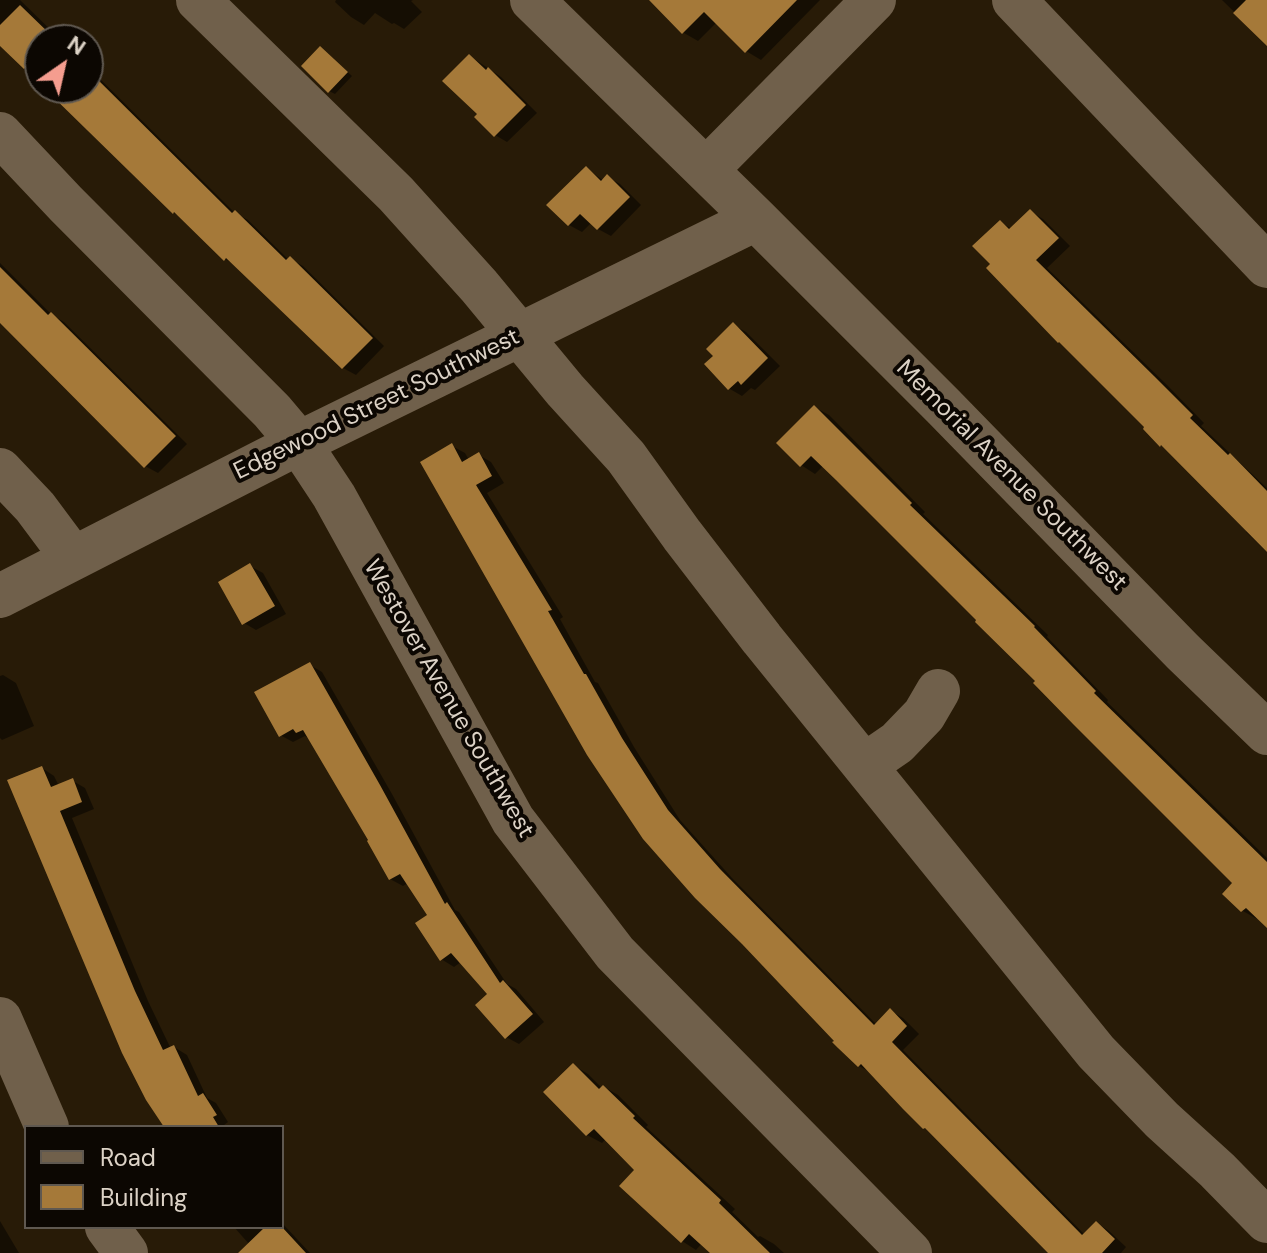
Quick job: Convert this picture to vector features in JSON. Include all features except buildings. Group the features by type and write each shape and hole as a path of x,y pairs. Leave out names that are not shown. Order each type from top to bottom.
{"street":[{"path":"198,0 396,194 479,286 565,390 626,457 762,639 1096,1052 1267,1221"},
{"path":"532,0 706,170 874,0"},
{"path":"1014,0 1267,266"},
{"name":"Westover Avenue Southwest","path":"0,134 272,411 299,443 334,496 513,820 584,916 615,953 910,1253"},
{"name":"Memorial Avenue Southwest","path":"706,170 1267,733"},
{"name":"Edgewood Street Southwest","path":"0,596 299,443 756,219"},
{"path":"0,470 35,507 73,558"},
{"path":"865,765 897,743 924,715 938,691"},
{"path":"0,1019 46,1125"},
{"path":"108,1229 126,1253"}]}
